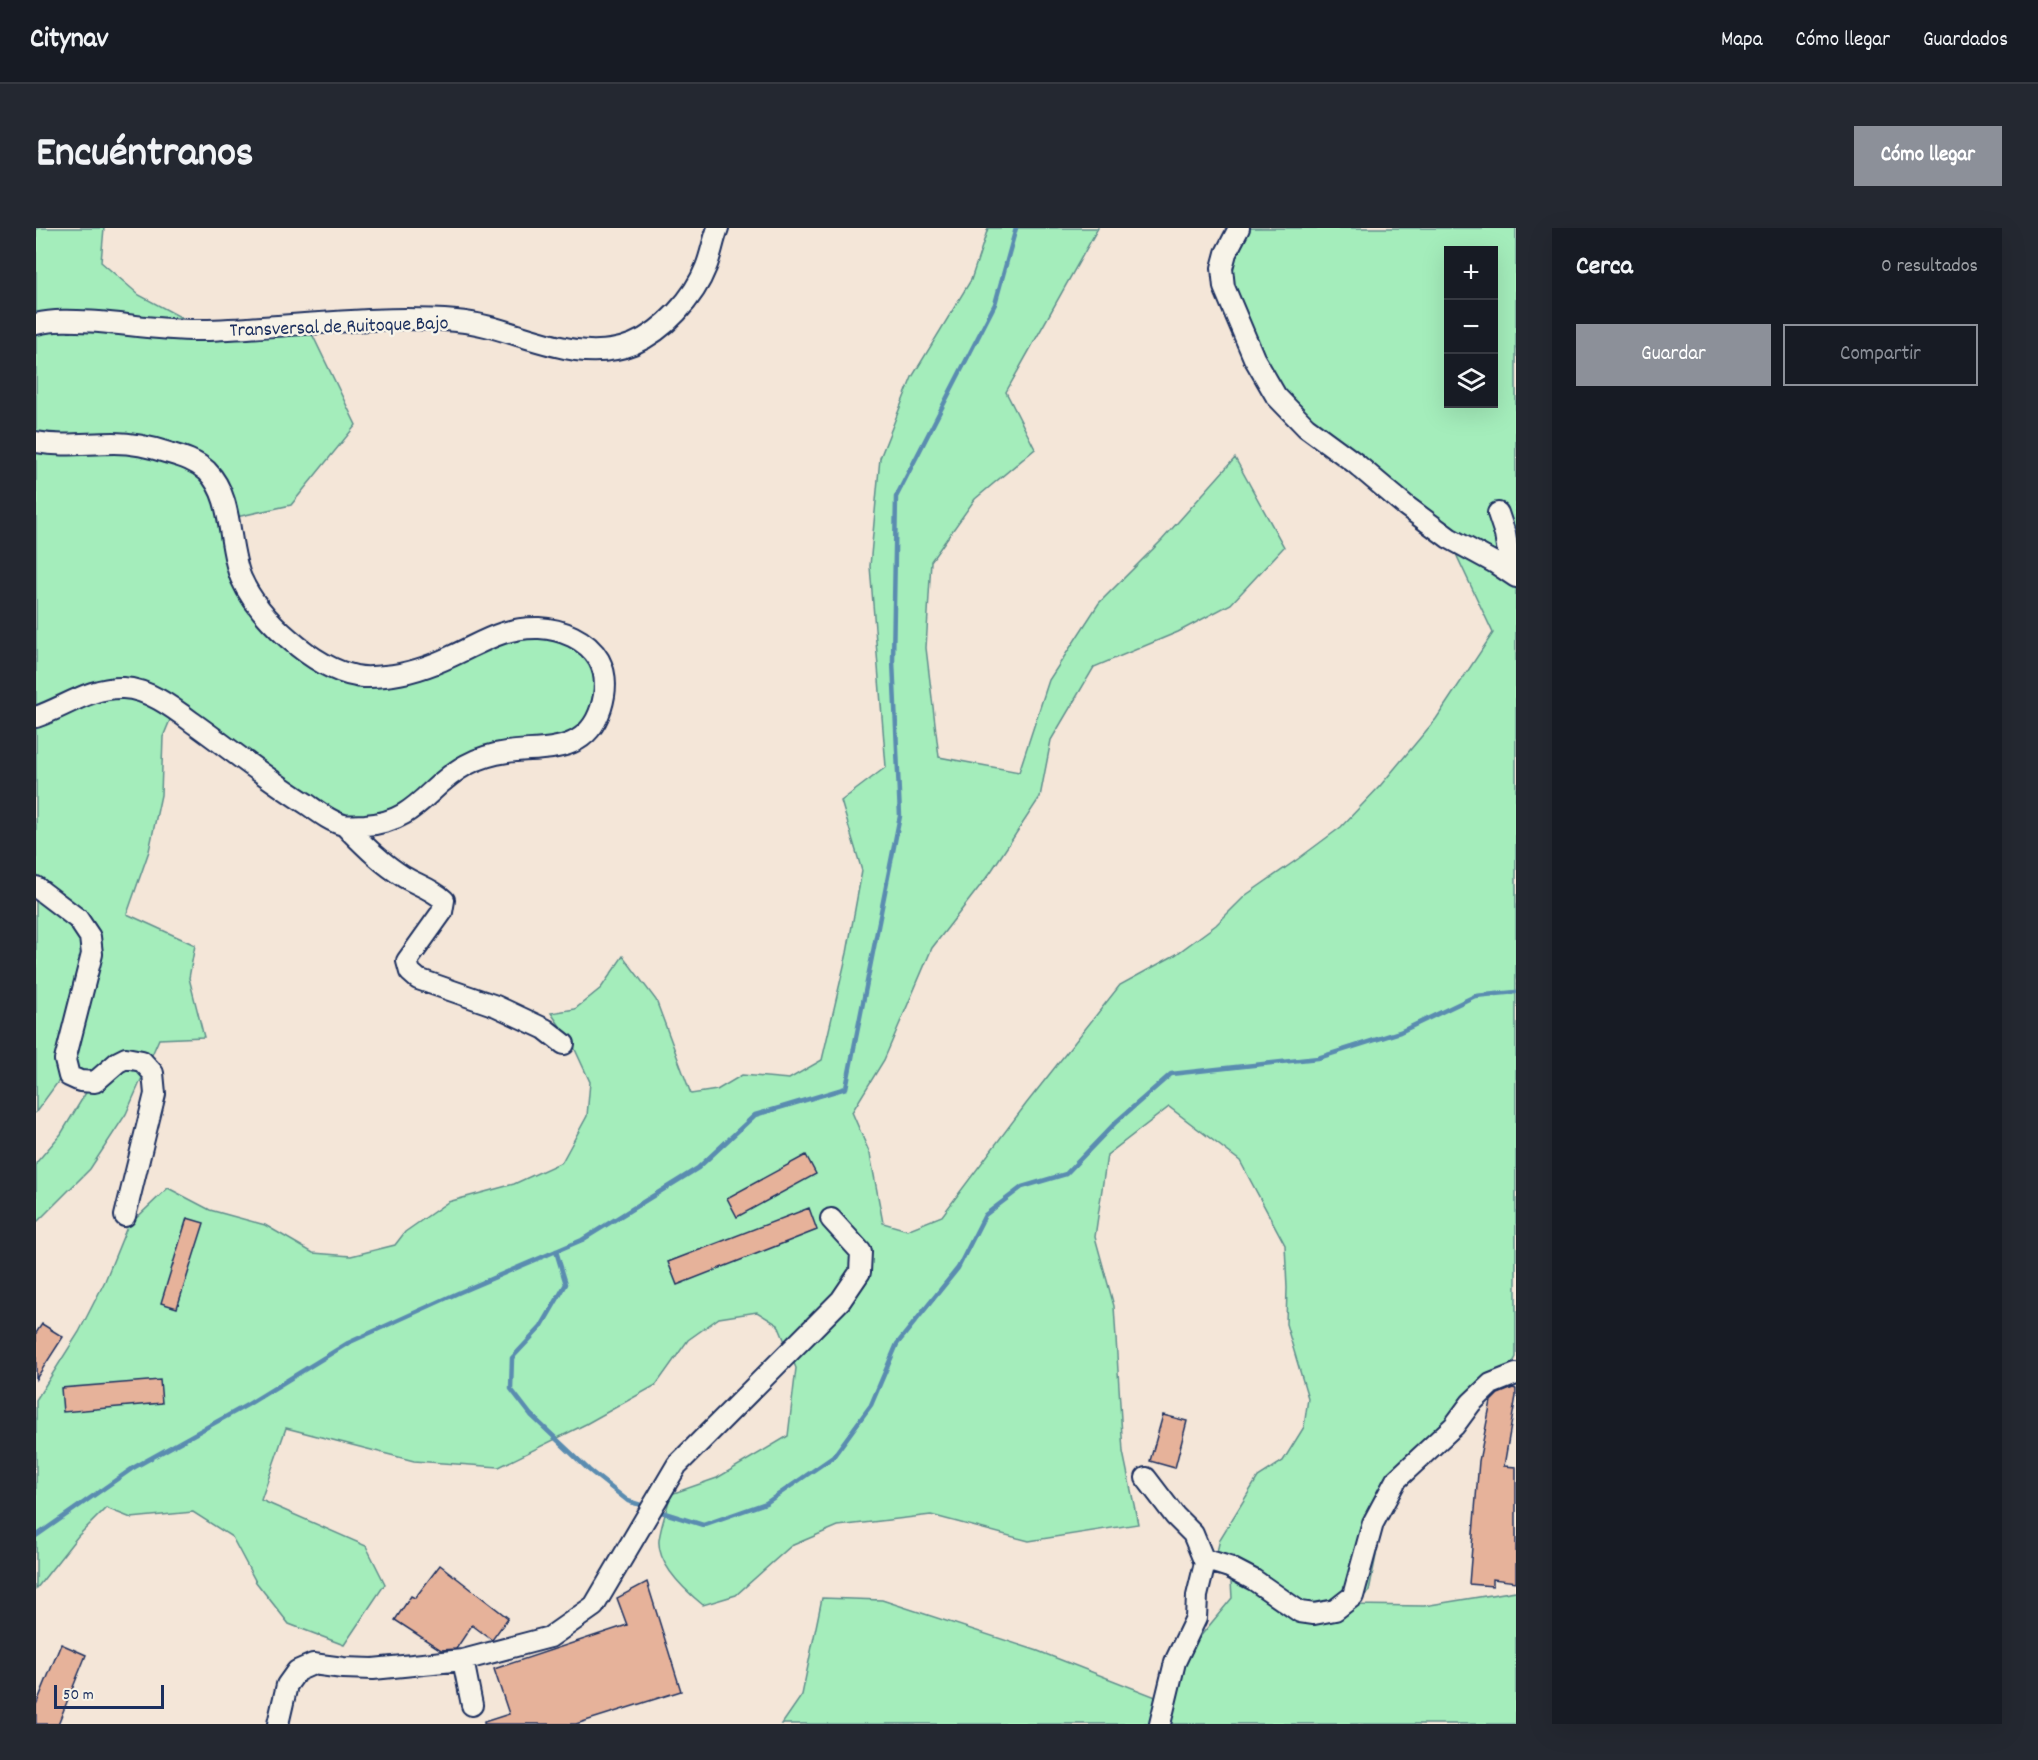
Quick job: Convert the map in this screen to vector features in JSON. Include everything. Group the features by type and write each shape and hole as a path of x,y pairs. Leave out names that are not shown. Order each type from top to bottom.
{"street":[{"name":"Transversal de Ruitoque Bajo","path":"36,324 68,320 200,330 394,319 458,321 573,350 601,351 632,344 656,330 677,312 699,282 718,228"},
{"path":"1239,228 1226,253 1222,268 1224,287 1254,358 1276,396 1306,427 1449,538 1509,564"},
{"path":"36,442 64,446 117,442 150,447 189,459 207,471 219,489 241,577 258,608 277,628 303,649 330,666 357,677 385,676 418,670 490,636 520,629 541,628 576,638 590,648 600,662 606,680 605,697 591,727 578,739 551,750 488,755 450,775 403,816 369,825 344,825"},
{"path":"1498,513 1505,534 1509,564"},
{"path":"36,717 58,710 81,697 104,689 125,688 147,693 177,711 296,797 344,825 374,855 405,877 432,890 444,900 442,912 407,961 410,972 418,979 462,993 545,1029 564,1044"},
{"path":"36,887 78,919 90,937 92,954 65,1060 69,1076 80,1082 95,1082 126,1058 142,1061 153,1073 155,1094 125,1216"},
{"path":"278,1724 287,1685 297,1671 313,1664 373,1669 463,1660 550,1637 594,1606 638,1534 663,1485 677,1465 841,1300 860,1272 861,1252 831,1219"},
{"path":"1204,1563 1213,1562 1246,1576 1300,1612 1314,1614 1335,1610 1353,1596 1373,1523 1396,1480 1454,1426 1471,1403 1491,1384 1516,1374"},
{"path":"1146,1478 1175,1516 1193,1534 1204,1563 1197,1596 1196,1618 1175,1662 1160,1724"},
{"path":"463,1660 472,1705"}],"green space":[{"path":"36,228 104,228 101,262 139,295 199,327 296,322 313,336 356,425 291,505 227,519 257,605 328,663 383,673 519,626 589,645 603,694 577,736 508,749 401,813 342,821 175,708 163,737 161,795 149,851 127,914 195,945 189,978 204,1037 159,1039 126,1114 90,1169 36,1223 36,1163 61,1134 90,1086 60,1079 36,1112"},
{"path":"988,228 1098,228 1006,392 1035,449 975,499 931,561 926,648 939,757 1019,772 1049,680 1099,603 1162,540 1235,458 1284,547 1231,604 1178,632 1094,667 1051,740 1040,797 990,873 932,948 884,1060 852,1112 870,1154 883,1223 907,1230 942,1216 1026,1104 1120,985 1175,955 1216,925 1246,895 1341,827 1380,786 1436,719 1493,633 1447,535 1276,396 1224,287 1239,228 1516,228 1516,1357 1511,1366 1386,1505 1369,1591 1354,1605 1424,1606 1516,1591 1516,1724 782,1724 802,1695 822,1598 882,1600 1038,1651 1176,1705 1180,1670 1194,1644 1232,1598 1231,1581 1217,1552 1220,1539 1258,1477 1283,1461 1304,1427 1308,1398 1286,1324 1285,1245 1240,1161 1169,1107 1107,1155 1095,1237 1114,1306 1123,1452 1138,1524 1029,1541 931,1515 838,1526 791,1546 736,1595 703,1605 681,1585 668,1568 660,1549 660,1534 671,1494 717,1478 788,1436 796,1368 778,1325 757,1312 719,1318 688,1340 656,1385 586,1424 499,1467 414,1461 286,1428 261,1500 366,1546 385,1584 344,1645 289,1624 256,1582 232,1537 193,1512 131,1518 106,1508 78,1536 36,1589 36,1400 79,1332 105,1281 127,1227 168,1188 210,1210 265,1225 313,1253 351,1256 395,1245 405,1232 448,1202 514,1184 562,1162 587,1116 590,1082 573,1045 551,1013 575,1009 601,988 623,956 656,1000 691,1094 717,1090 742,1075 789,1079 822,1060 847,953 862,871 841,801 886,767 870,566 880,458 912,377 971,280"}],"building":[{"path":"806,1155 816,1174 737,1217 727,1198"},
{"path":"809,1208 817,1230 677,1285 668,1262"},
{"path":"187,1218 204,1223 177,1308 161,1303"},
{"path":"42,1324 63,1337 36,1379 36,1333"},
{"path":"160,1380 162,1403 63,1412 61,1388"},
{"path":"1516,1389 1516,1396 1504,1466 1516,1467 1516,1582 1493,1579 1493,1586 1469,1584 1479,1461 1491,1401 1498,1394"},
{"path":"1163,1415 1187,1421 1175,1468 1150,1461"},
{"path":"440,1565 508,1618 492,1640 472,1625 456,1649 441,1650 395,1620 411,1596 415,1598"},
{"path":"647,1582 681,1691 576,1724 484,1724 484,1722 509,1714 494,1669 627,1625 617,1598"},
{"path":"61,1644 86,1655 58,1724 36,1724 36,1705"}],"waterway":[{"path":"36,1536 133,1468 247,1405 348,1343 582,1240 698,1168 755,1115 846,1088 900,816 893,661 896,497 995,304 1016,228"},
{"path":"655,1510 703,1525 766,1503 833,1457 871,1405 897,1344 958,1268 985,1215 1022,1187 1066,1174 1116,1122 1171,1074 1318,1058 1400,1032 1475,996 1516,992"},
{"path":"556,1251 566,1284 541,1327 512,1358 511,1389 531,1415 589,1470 628,1501 647,1507"}]}
